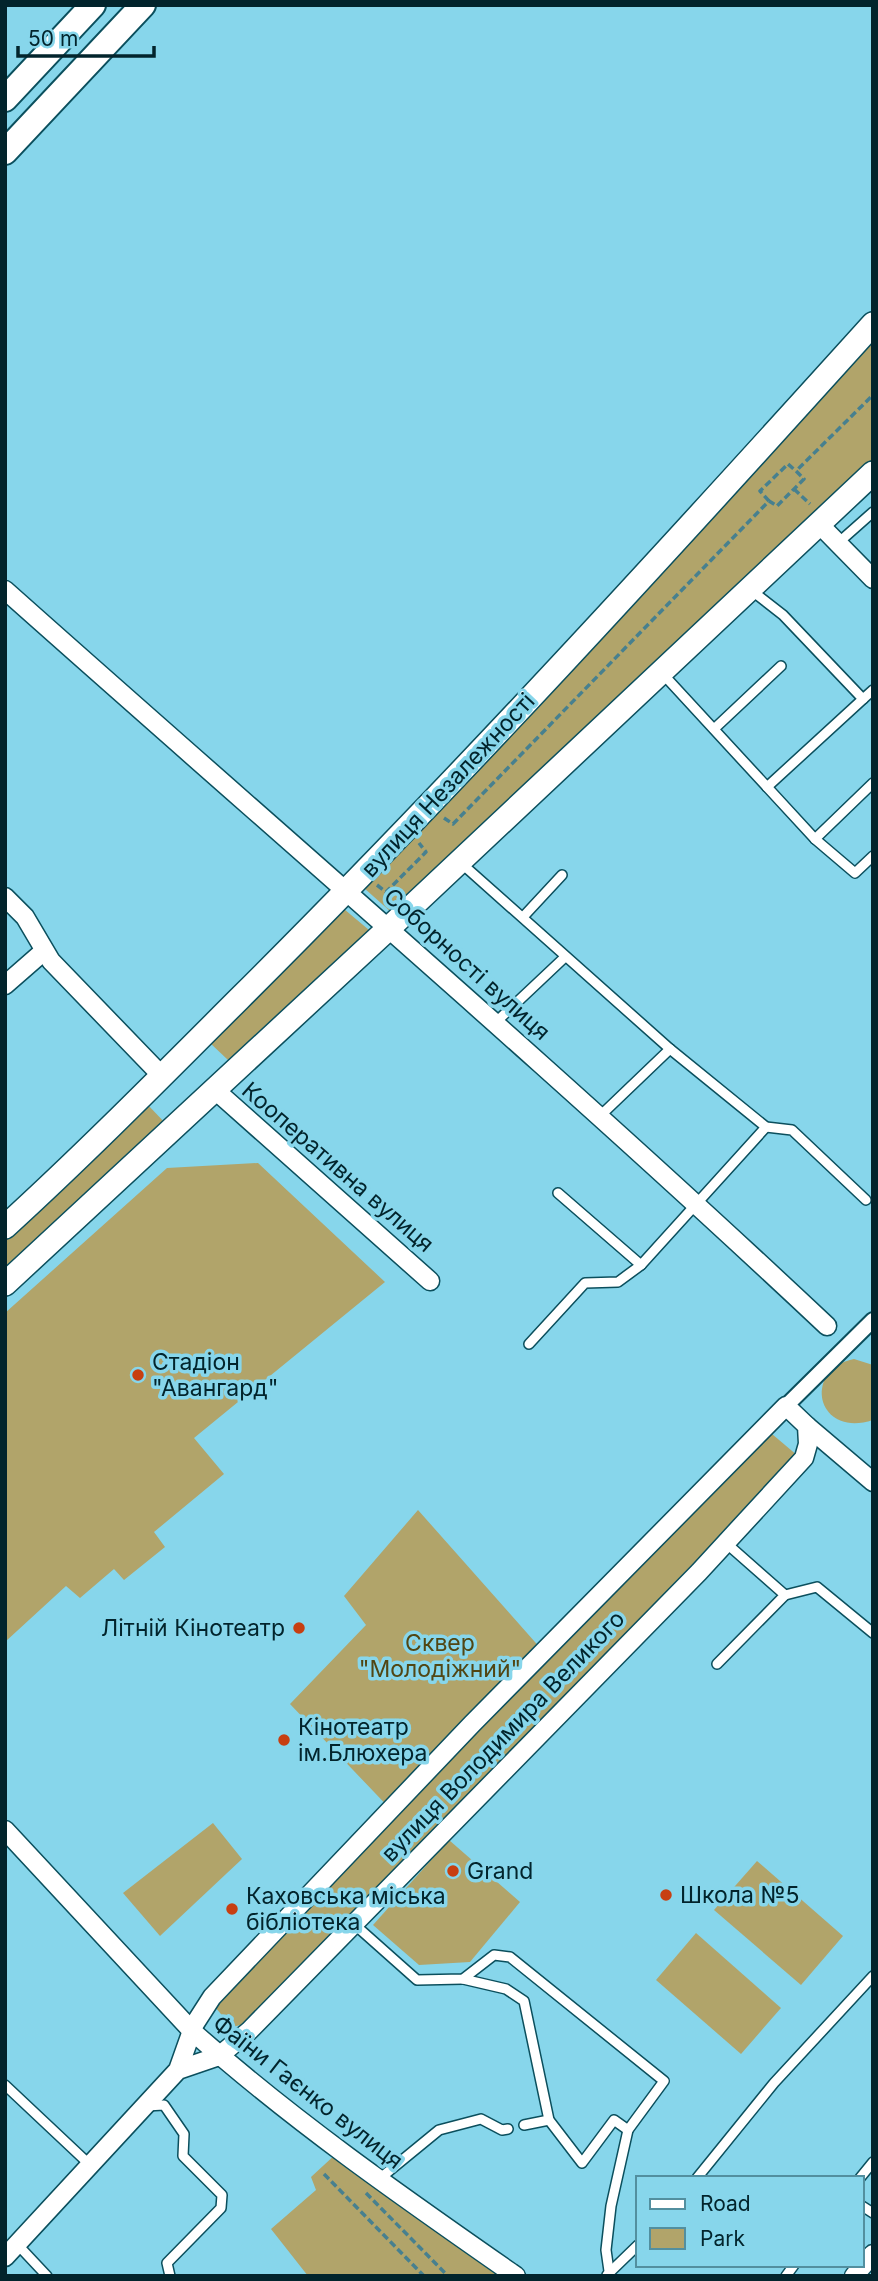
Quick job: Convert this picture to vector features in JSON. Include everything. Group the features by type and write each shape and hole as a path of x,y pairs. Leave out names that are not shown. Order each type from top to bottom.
{"main road":[{"path":"5,99 93,5"},
{"path":"5,152 143,5"}],"street":[{"name":"вулиця Незалежності","path":"5,1227 102,1138 348,890 600,624 873,324"},
{"path":"5,1284 460,862 873,472"},
{"path":"818,524 873,579"},
{"name":"Соборності вулиця","path":"5,590 348,890 698,1204 827,1326"},
{"path":"5,897 25,917 44,951 162,1076"},
{"path":"5,985 44,951"},
{"name":"Кооперативна вулиця","path":"214,1089 430,1281"},
{"name":"вулиця Володимира Великого","path":"11,2250 178,2070 192,2031 212,1997 395,1805 873,1320"},
{"path":"786,1406 873,1482"},
{"name":"вулиця Володимира Великого","path":"178,2070 219,2056 249,2031 354,1924 726,1543 804,1458 808,1444 807,1426"},
{"name":"Фаїни Гаєнко вулиця","path":"5,1830 192,2031 219,2056 370,2185 516,2276"}],"lane":[{"path":"838,543 873,512"},
{"path":"750,589 783,615 863,699"},
{"path":"714,729 781,666"},
{"path":"661,672 815,839 855,873 873,856"},
{"path":"767,787 873,690"},
{"path":"815,839 873,783"},
{"path":"460,862 670,1049 766,1127 792,1130 866,1200"},
{"path":"523,917 562,875"},
{"path":"495,1023 565,957"},
{"path":"599,1116 670,1049"},
{"path":"529,1345 584,1283 618,1282 641,1265 766,1127"},
{"path":"558,1193 641,1265"},
{"path":"726,1543 785,1595"},
{"path":"717,1664 785,1595 817,1587 873,1633"},
{"path":"354,1924 417,1980 463,1979 506,1989 524,2001 549,2120 582,2163 614,2120 628,2130"},
{"path":"463,1979 494,1955 510,1957 664,2081 628,2130 611,2206 608,2273"},
{"path":"699,2176 774,2083 873,1976"},
{"path":"5,2085 89,2164"},
{"path":"144,2107 164,2105 184,2134 183,2156 222,2195 221,2208 167,2263 170,2276"},
{"path":"370,2185 439,2130 481,2119 502,2130 508,2129"},
{"path":"524,2125 549,2120"},
{"path":"862,2176 873,2162"},
{"path":"608,2273 636,2247"},
{"path":"11,2250 47,2276"}],"path":[{"path":"796,471 873,395"},
{"path":"788,464 796,471 804,479 777,506 760,491 788,464"},
{"path":"440,816 453,824 769,501"},
{"path":"375,884 386,892 426,852 416,840"},
{"path":"324,2174 424,2276"},
{"path":"370,2185 448,2276"}],"green space":[{"path":"873,336 873,463 391,912 364,888"},
{"path":"344,909 369,930 228,1060 209,1042"},
{"path":"147,1104 168,1126 5,1276 5,1235"},
{"name":"Стадіон \"Авангард\"","path":"258,1163 385,1282 194,1438 224,1474 154,1532 165,1547 124,1580 114,1569 80,1598 66,1586 5,1642 5,1313 167,1168"},
{"path":"854,1359 873,1365 873,1420 854,1423 839,1420 828,1412 822,1388 827,1375 838,1365"},
{"name":"Сквер \"Молодіжний\"","path":"772,1434 798,1456 245,2024 232,2027 215,2007 217,1997 396,1815 290,1704 366,1625 344,1596 418,1510 550,1659"},
{"path":"213,1823 242,1859 160,1936 123,1893"},
{"name":"Grand","path":"449,1840 520,1902 470,1962 419,1965 373,1925"},
{"path":"757,1861 843,1936 801,1985 714,1910"},
{"path":"696,1933 781,2008 741,2054 656,1980"},
{"path":"337,2153 509,2276 308,2276 271,2229 316,2190 311,2177"}],"place":[{"name":"Стадіон \"Авангард\"","path":"138,1375"},
{"name":"Літній Кінотеатр","path":"299,1628"},
{"name":"Кінотеатр ім.Блюхера","path":"284,1740"},
{"name":"Grand","path":"453,1871"},
{"name":"Школа №5","path":"666,1895"},
{"name":"Каховська міська бібліотека","path":"232,1909"}]}
